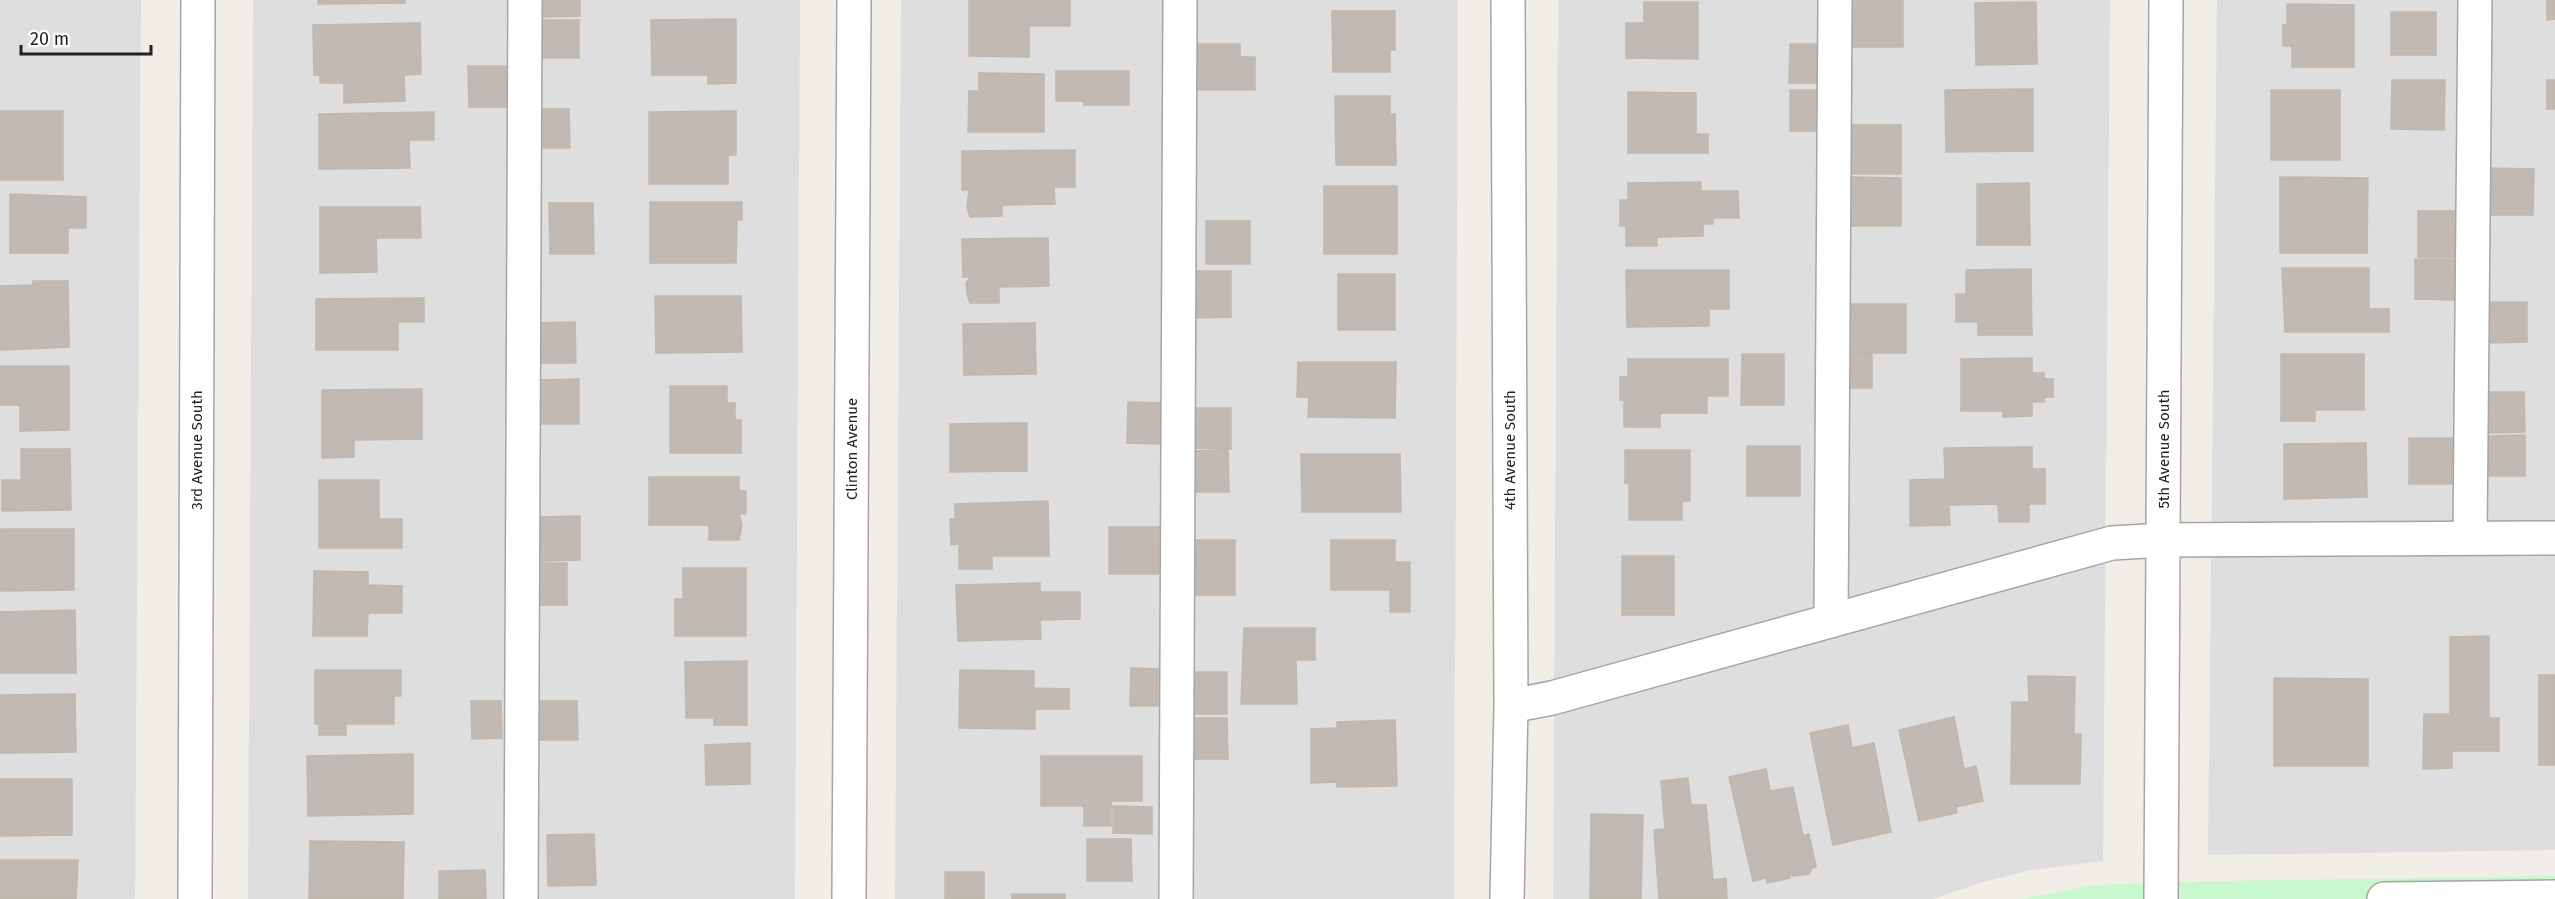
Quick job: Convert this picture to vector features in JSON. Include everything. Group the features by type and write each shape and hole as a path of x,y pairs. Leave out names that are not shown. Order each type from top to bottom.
{"street":[{"name":"3rd Avenue South","path":"195,899 198,0"},
{"path":"521,899 525,0"},
{"name":"Clinton Avenue","path":"849,899 854,0"},
{"path":"1176,899 1180,0"},
{"name":"4th Avenue South","path":"1507,899 1511,706 1508,0"},
{"path":"1832,621 1835,0"},
{"name":"5th Avenue South","path":"2161,899 2166,0"},
{"path":"2470,538 2475,0"},
{"path":"1511,706 1552,698 2112,543 2163,540 2555,538"},
{"path":"2384,899 2555,897"}],"shaded area":[{"path":"0,0 141,0 135,899 0,899"},
{"path":"253,0 800,0 795,899 248,899"},
{"path":"901,0 1458,0 1454,899 895,899"},
{"path":"1558,0 2110,0 2103,861 2031,870 1980,883 1933,899 1553,899"},
{"path":"2217,0 2555,0 2555,850 2208,855"}],"green space":[{"path":"2555,876 2555,899 2022,899 2095,885"}],"building":[{"path":"318,0 405,0 405,3 318,4"},
{"path":"543,0 580,0 580,16 543,17"},
{"path":"969,0 1070,0 1070,26 1029,26 1029,57 969,56"},
{"path":"1851,0 1903,0 1903,47 1851,47"},
{"path":"2547,0 2555,0 2555,19 2547,20"},
{"path":"1644,2 1698,2 1698,59 1626,58 1626,23 1644,23"},
{"path":"2036,2 2037,64 1976,65 1975,3"},
{"path":"2287,4 2354,5 2354,67 2292,67 2292,46 2283,46 2283,25 2287,25"},
{"path":"1332,11 1395,11 1395,50 1390,50 1390,72 1333,72"},
{"path":"2391,12 2436,12 2436,55 2391,55"},
{"path":"736,19 736,83 708,84 708,75 652,75 651,20"},
{"path":"541,20 579,20 579,58 541,58"},
{"path":"420,23 421,74 404,75 405,101 344,103 344,83 320,83 320,75 314,75 313,25"},
{"path":"1193,44 1240,44 1240,57 1255,57 1255,90 1193,90"},
{"path":"1790,44 1819,44 1819,83 1789,83"},
{"path":"468,66 513,66 514,107 469,107"},
{"path":"1056,71 1129,71 1129,105 1084,105 1084,101 1056,101"},
{"path":"979,73 1044,74 1044,132 968,132 969,91 979,91"},
{"path":"2392,80 2445,80 2444,130 2391,129"},
{"path":"2547,80 2555,80 2555,109 2547,109"},
{"path":"2033,89 2033,151 1946,152 1945,90"},
{"path":"1790,90 1819,90 1819,131 1790,131"},
{"path":"2271,90 2340,90 2340,160 2271,160"},
{"path":"1628,92 1696,93 1696,134 1708,134 1708,153 1628,153"},
{"path":"1335,96 1390,96 1390,114 1395,114 1396,165 1336,165"},
{"path":"541,109 569,109 570,148 541,148"},
{"path":"0,111 63,111 63,180 0,180"},
{"path":"736,111 736,155 728,155 728,184 649,184 649,112"},
{"path":"434,112 434,140 409,140 410,168 319,169 319,114"},
{"path":"1849,125 1901,125 1901,174 1849,174"},
{"path":"1075,150 1075,187 1054,187 1055,204 1002,205 1002,216 970,217 967,207 969,190 962,190 962,151"},
{"path":"2487,168 2534,169 2533,215 2487,215"},
{"path":"1850,177 1901,178 1901,226 1850,226"},
{"path":"2280,177 2368,178 2367,253 2280,253"},
{"path":"1701,182 1701,191 1738,191 1739,218 1713,218 1713,224 1703,224 1703,236 1657,237 1657,246 1626,246 1626,226 1620,226 1620,200 1628,200 1628,183"},
{"path":"2029,183 2030,245 1977,245 1977,184"},
{"path":"1324,186 1397,186 1397,254 1324,254"},
{"path":"10,194 86,197 86,228 68,228 68,253 10,253"},
{"path":"650,202 742,202 742,220 737,220 736,263 650,263"},
{"path":"549,203 593,203 594,254 550,254"},
{"path":"320,207 420,207 421,238 376,238 377,272 320,273"},
{"path":"2418,211 2457,211 2456,258 2418,257"},
{"path":"1206,221 1250,221 1250,264 1206,264"},
{"path":"1048,238 1049,286 999,287 999,303 970,303 966,283 971,277 963,277 962,239"},
{"path":"2415,259 2457,260 2456,300 2415,299"},
{"path":"2282,268 2369,268 2369,309 2389,309 2389,332 2285,332"},
{"path":"2031,269 2032,335 1978,335 1978,322 1956,322 1956,294 1966,294 1966,270"},
{"path":"1626,270 1729,270 1729,309 1709,309 1709,326 1627,327"},
{"path":"1192,271 1231,271 1231,317 1192,318"},
{"path":"1338,274 1395,274 1395,330 1338,330"},
{"path":"33,281 68,281 69,347 0,350 0,286 33,285"},
{"path":"655,296 741,296 742,352 656,353"},
{"path":"424,298 424,322 398,322 398,350 316,350 316,299"},
{"path":"2486,302 2527,302 2527,342 2486,343"},
{"path":"1846,304 1906,304 1906,353 1846,353"},
{"path":"575,322 576,363 537,363 537,323"},
{"path":"1035,323 1036,374 964,375 963,324"},
{"path":"1742,354 1784,354 1784,405 1741,405"},
{"path":"1846,354 1872,354 1872,388 1846,388"},
{"path":"2281,354 2364,354 2364,410 2315,410 2315,421 2281,421"},
{"path":"2032,358 2032,373 2044,373 2044,379 2053,379 2053,397 2044,397 2044,402 2032,402 2032,416 2003,417 2003,411 1961,411 1961,359"},
{"path":"1628,359 1728,359 1728,396 1707,396 1707,413 1660,413 1660,427 1624,427 1624,400 1620,400 1620,377 1628,377"},
{"path":"1298,362 1396,362 1395,418 1308,417 1309,397 1297,397"},
{"path":"0,366 69,366 69,430 20,431 20,405 0,405"},
{"path":"579,379 579,424 538,424 538,380"},
{"path":"670,386 727,386 727,403 735,403 735,420 741,420 741,453 670,453"},
{"path":"422,389 422,439 354,440 354,457 322,458 322,390"},
{"path":"2484,392 2524,392 2525,432 2484,433"},
{"path":"1128,402 1164,403 1164,444 1127,443"},
{"path":"1191,408 1231,408 1231,449 1191,448"},
{"path":"1027,423 1027,471 950,472 950,424"},
{"path":"2525,435 2525,476 2484,476 2484,436"},
{"path":"2409,438 2453,438 2453,484 2409,484"},
{"path":"2366,443 2367,497 2284,499 2284,444"},
{"path":"1747,446 1800,446 1800,496 1747,496"},
{"path":"2032,447 2032,469 2045,469 2045,504 2029,504 2029,522 1999,522 1998,504 1949,505 1950,525 1910,526 1910,480 1945,479 1944,448"},
{"path":"21,449 70,449 71,510 2,511 2,480 21,480"},
{"path":"1228,450 1229,492 1191,492 1191,451"},
{"path":"1625,450 1690,450 1690,501 1682,501 1682,520 1629,520 1629,483 1625,483"},
{"path":"1301,454 1400,454 1401,512 1302,512"},
{"path":"649,477 739,477 739,491 746,491 746,514 739,514 742,525 739,540 709,540 709,525 649,525"},
{"path":"319,480 379,480 379,519 402,519 402,548 319,548"},
{"path":"1048,501 1049,556 992,556 992,569 959,569 959,544 951,545 950,519 955,519 955,504"},
{"path":"580,516 580,560 539,561 538,517"},
{"path":"1109,527 1159,527 1159,574 1109,574"},
{"path":"0,529 74,529 74,590 0,591"},
{"path":"1188,540 1235,540 1235,595 1189,595"},
{"path":"1331,540 1395,540 1395,562 1410,562 1410,612 1390,612 1390,590 1331,590"},
{"path":"1622,556 1674,556 1674,615 1622,615"},
{"path":"539,563 567,563 567,605 539,605"},
{"path":"683,568 746,568 746,636 675,636 675,599 683,599"},
{"path":"314,571 368,572 368,585 402,586 402,613 368,613 367,636 313,636"},
{"path":"1040,583 1040,592 1080,592 1080,619 1040,620 1041,639 958,641 956,585"},
{"path":"75,610 76,673 0,673 0,612"},
{"path":"1244,628 1315,628 1315,660 1296,660 1297,704 1241,704"},
{"path":"2489,636 2489,718 2499,718 2499,751 2452,751 2452,768 2423,769 2424,714 2450,714 2450,637"},
{"path":"747,661 747,725 714,725 714,718 686,718 685,662"},
{"path":"1131,668 1158,669 1158,706 1130,706"},
{"path":"315,670 401,670 401,696 394,696 394,724 346,724 346,735 319,735 319,724 315,724"},
{"path":"960,670 1034,671 1034,688 1069,689 1069,709 1035,709 1035,729 959,728"},
{"path":"1187,672 1227,672 1227,714 1187,714"},
{"path":"2539,675 2555,675 2555,765 2539,765"},
{"path":"2028,676 2075,677 2074,734 2081,734 2080,784 2011,784 2012,702 2029,702"},
{"path":"2274,678 2368,679 2368,766 2274,766"},
{"path":"75,694 76,752 0,753 0,695"},
{"path":"471,701 501,701 502,738 472,739"},
{"path":"537,701 577,701 578,740 538,740"},
{"path":"1954,717 1964,769 1976,766 1983,801 1956,807 1957,813 1919,821 1899,730"},
{"path":"1187,718 1227,718 1228,759 1188,759"},
{"path":"1395,720 1397,786 1337,787 1337,782 1311,783 1311,729 1337,728 1337,722"},
{"path":"1848,725 1852,748 1874,743 1891,832 1833,845 1810,733"},
{"path":"750,743 750,784 706,785 705,745"},
{"path":"413,754 413,814 308,816 307,756"},
{"path":"1041,756 1142,756 1142,801 1111,801 1111,826 1084,826 1084,806 1041,806"},
{"path":"1766,769 1770,791 1793,787 1803,836 1809,834 1816,867 1812,868 1809,874 1793,876 1789,873 1790,878 1767,883 1766,878 1753,881 1729,777"},
{"path":"1688,778 1691,805 1706,805 1713,880 1726,878 1727,899 1659,899 1654,830 1665,829 1661,781"},
{"path":"0,779 72,779 72,835 0,836"},
{"path":"1113,806 1152,807 1152,834 1113,833"},
{"path":"1591,814 1643,815 1641,899 1590,899"},
{"path":"594,834 596,885 548,886 547,835"},
{"path":"1087,839 1131,839 1132,881 1087,881"},
{"path":"310,841 404,842 403,899 309,899"},
{"path":"0,860 78,860 76,899 0,899"},
{"path":"485,870 486,899 439,899 439,871"},
{"path":"945,872 984,872 984,899 945,899"},
{"path":"1012,894 1065,894 1065,899 1012,899"}]}
